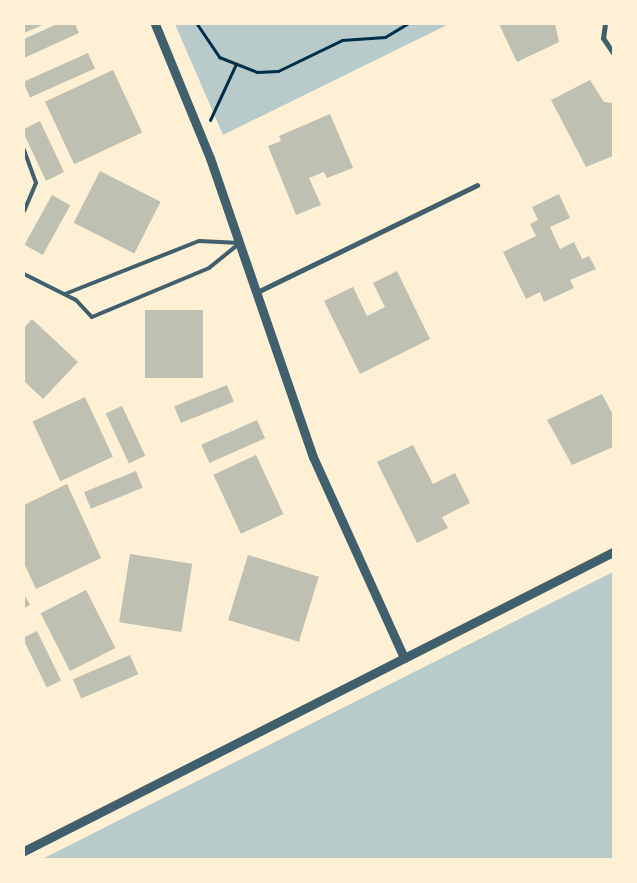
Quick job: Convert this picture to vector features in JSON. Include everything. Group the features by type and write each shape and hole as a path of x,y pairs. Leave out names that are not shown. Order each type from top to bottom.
{"street":[{"path":"155,24 202,138 240,243 253,294 313,457 404,658"},
{"path":"605,24 603,38 613,53"},
{"path":"253,294 478,185"},
{"path":"24,851 613,552"}],"lane":[{"path":"24,150 36,183 24,211"},
{"path":"65,294 199,241 240,243"},
{"path":"24,274 65,294 92,317 209,268 240,243"}],"path":[{"path":"197,24 205,42 235,66 258,72 278,71 342,40 386,37 407,24"},
{"path":"202,138 235,66"}],"shaded area":[{"path":"175,24 449,24 223,135"},
{"path":"613,572 613,859 42,859"}],"building":[{"path":"24,24 45,24 24,33"},
{"path":"57,24 75,24 79,33 24,58 24,39"},
{"path":"499,24 555,24 559,42 517,62"},
{"path":"88,53 95,69 30,97 24,81"},
{"path":"113,70 142,133 74,164 45,102"},
{"path":"590,80 604,102 613,103 613,156 586,167 551,100"},
{"path":"330,114 353,168 327,178 324,172 309,178 321,205 296,215 268,146 281,141 279,136"},
{"path":"40,121 64,172 46,181 24,134 24,129"},
{"path":"100,171 161,202 134,254 74,223"},
{"path":"559,194 570,218 550,227 560,249 574,242 582,259 589,256 596,269 570,280 574,288 544,302 540,292 526,299 503,252 536,236 530,224 538,220 532,207"},
{"path":"52,195 70,205 43,255 24,245"},
{"path":"397,271 430,339 360,374 324,301 353,287 367,316 385,307 373,283"},
{"path":"145,310 203,310 203,378 145,378"},
{"path":"32,319 78,362 43,399 24,381 24,328"},
{"path":"227,385 234,402 181,423 174,406"},
{"path":"602,394 613,415 613,447 572,465 547,420"},
{"path":"85,397 113,457 60,481 32,422"},
{"path":"122,406 145,456 129,463 106,414"},
{"path":"257,420 265,438 209,463 201,445"},
{"path":"413,445 433,484 455,473 470,503 442,517 448,528 417,543 377,462"},
{"path":"256,455 283,514 241,534 213,475"},
{"path":"136,471 143,488 91,509 84,492"},
{"path":"67,484 101,558 36,589 24,563 24,505"},
{"path":"130,554 192,564 181,632 119,622"},
{"path":"248,555 319,577 299,642 228,620"},
{"path":"86,590 116,648 70,671 41,613"},
{"path":"24,594 30,605 24,608"},
{"path":"37,631 61,680 47,687 24,641 24,637"},
{"path":"130,655 138,674 81,699 73,679"}]}
